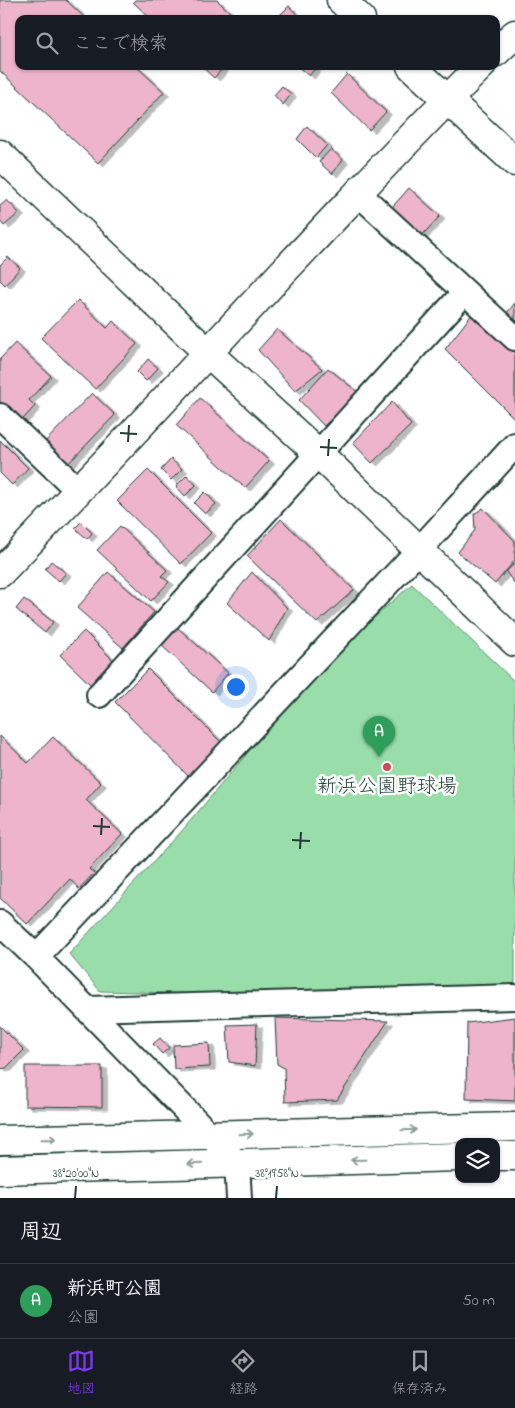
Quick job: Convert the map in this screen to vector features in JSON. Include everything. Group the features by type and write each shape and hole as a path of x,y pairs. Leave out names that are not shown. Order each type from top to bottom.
{"street":[{"path":"341,0 357,15"},
{"path":"500,48 515,34"},
{"path":"415,70 515,162"},
{"path":"0,574 358,193 478,70"},
{"path":"0,154 208,353 319,454 515,642"},
{"path":"358,193 515,338"},
{"path":"99,695 465,292"},
{"path":"0,416 79,491"},
{"path":"36,957 419,550 515,445"},
{"path":"0,923 36,957 237,1163 239,1198"},
{"path":"87,1009 515,997"},
{"path":"0,1140 515,1127"},
{"path":"500,1156 515,1156"},
{"path":"0,1170 455,1157"}],"green space":[{"path":"412,584 515,682 515,987 257,995 100,991 69,954 181,832 325,661"}],"building":[{"path":"0,0 66,0 82,15 15,15 15,70 140,70 164,92 98,163 0,71"},
{"path":"135,0 217,0 233,15 147,15 133,2"},
{"path":"289,6 297,15 280,15"},
{"path":"205,70 221,70 214,78"},
{"path":"302,70 314,70 309,76"},
{"path":"347,74 386,112 369,130 331,93"},
{"path":"282,86 291,94 283,105 274,95"},
{"path":"307,126 327,145 316,158 297,139"},
{"path":"331,149 343,160 332,174 319,162"},
{"path":"409,188 440,216 416,242 386,214"},
{"path":"7,200 19,213 4,226 0,221 0,206"},
{"path":"8,257 20,268 5,285 0,280 0,265"},
{"path":"78,300 107,328 113,321 137,344 95,389 41,338"},
{"path":"515,303 515,326 505,315"},
{"path":"476,309 515,349 515,419 445,349"},
{"path":"277,329 322,369 295,391 258,350"},
{"path":"15,343 51,376 29,400 35,406 16,427 0,412 0,359"},
{"path":"148,359 158,368 146,381 137,372"},
{"path":"328,368 360,394 339,427 329,421 324,426 299,400"},
{"path":"92,393 115,415 67,465 44,443"},
{"path":"200,398 269,461 245,488 176,425"},
{"path":"392,402 411,425 372,463 353,443"},
{"path":"0,440 28,468 12,485 0,473"},
{"path":"171,459 182,469 171,480 161,470"},
{"path":"148,470 211,533 181,564 117,501"},
{"path":"187,475 196,485 185,496 176,486"},
{"path":"205,492 216,504 205,514 194,503"},
{"path":"483,508 515,541 515,560 495,584 458,552 475,530 474,514"},
{"path":"281,519 354,590 317,623 247,556"},
{"path":"81,522 92,533 87,539 75,528"},
{"path":"120,526 167,570 161,576 169,582 151,601 97,550"},
{"path":"51,561 66,573 59,581 45,569"},
{"path":"515,563 515,584 506,572"},
{"path":"108,572 154,612 123,648 77,608"},
{"path":"252,572 287,608 269,641 227,603"},
{"path":"24,599 53,622 45,633 16,609"},
{"path":"177,627 228,673 212,692 161,645"},
{"path":"84,631 114,661 91,685 60,655"},
{"path":"148,669 225,746 192,780 115,702"},
{"path":"0,736 28,763 53,737 101,783 86,800 122,834 89,869 94,873 79,889 70,879 27,924 0,898"},
{"path":"515,1017 515,1101 466,1099 467,1023"},
{"path":"275,1018 388,1021 337,1100 285,1102 284,1068 277,1064"},
{"path":"257,1024 255,1066 229,1062 227,1025"},
{"path":"0,1026 24,1050 6,1068 0,1069"},
{"path":"160,1038 169,1048 162,1054 153,1044"},
{"path":"209,1043 210,1067 174,1069 173,1045"},
{"path":"25,1066 102,1066 102,1107 25,1106"}],"place":[{"name":"新浜町公園","path":"379,757"},
{"name":"新浜公園野球場","path":"387,767"}]}
